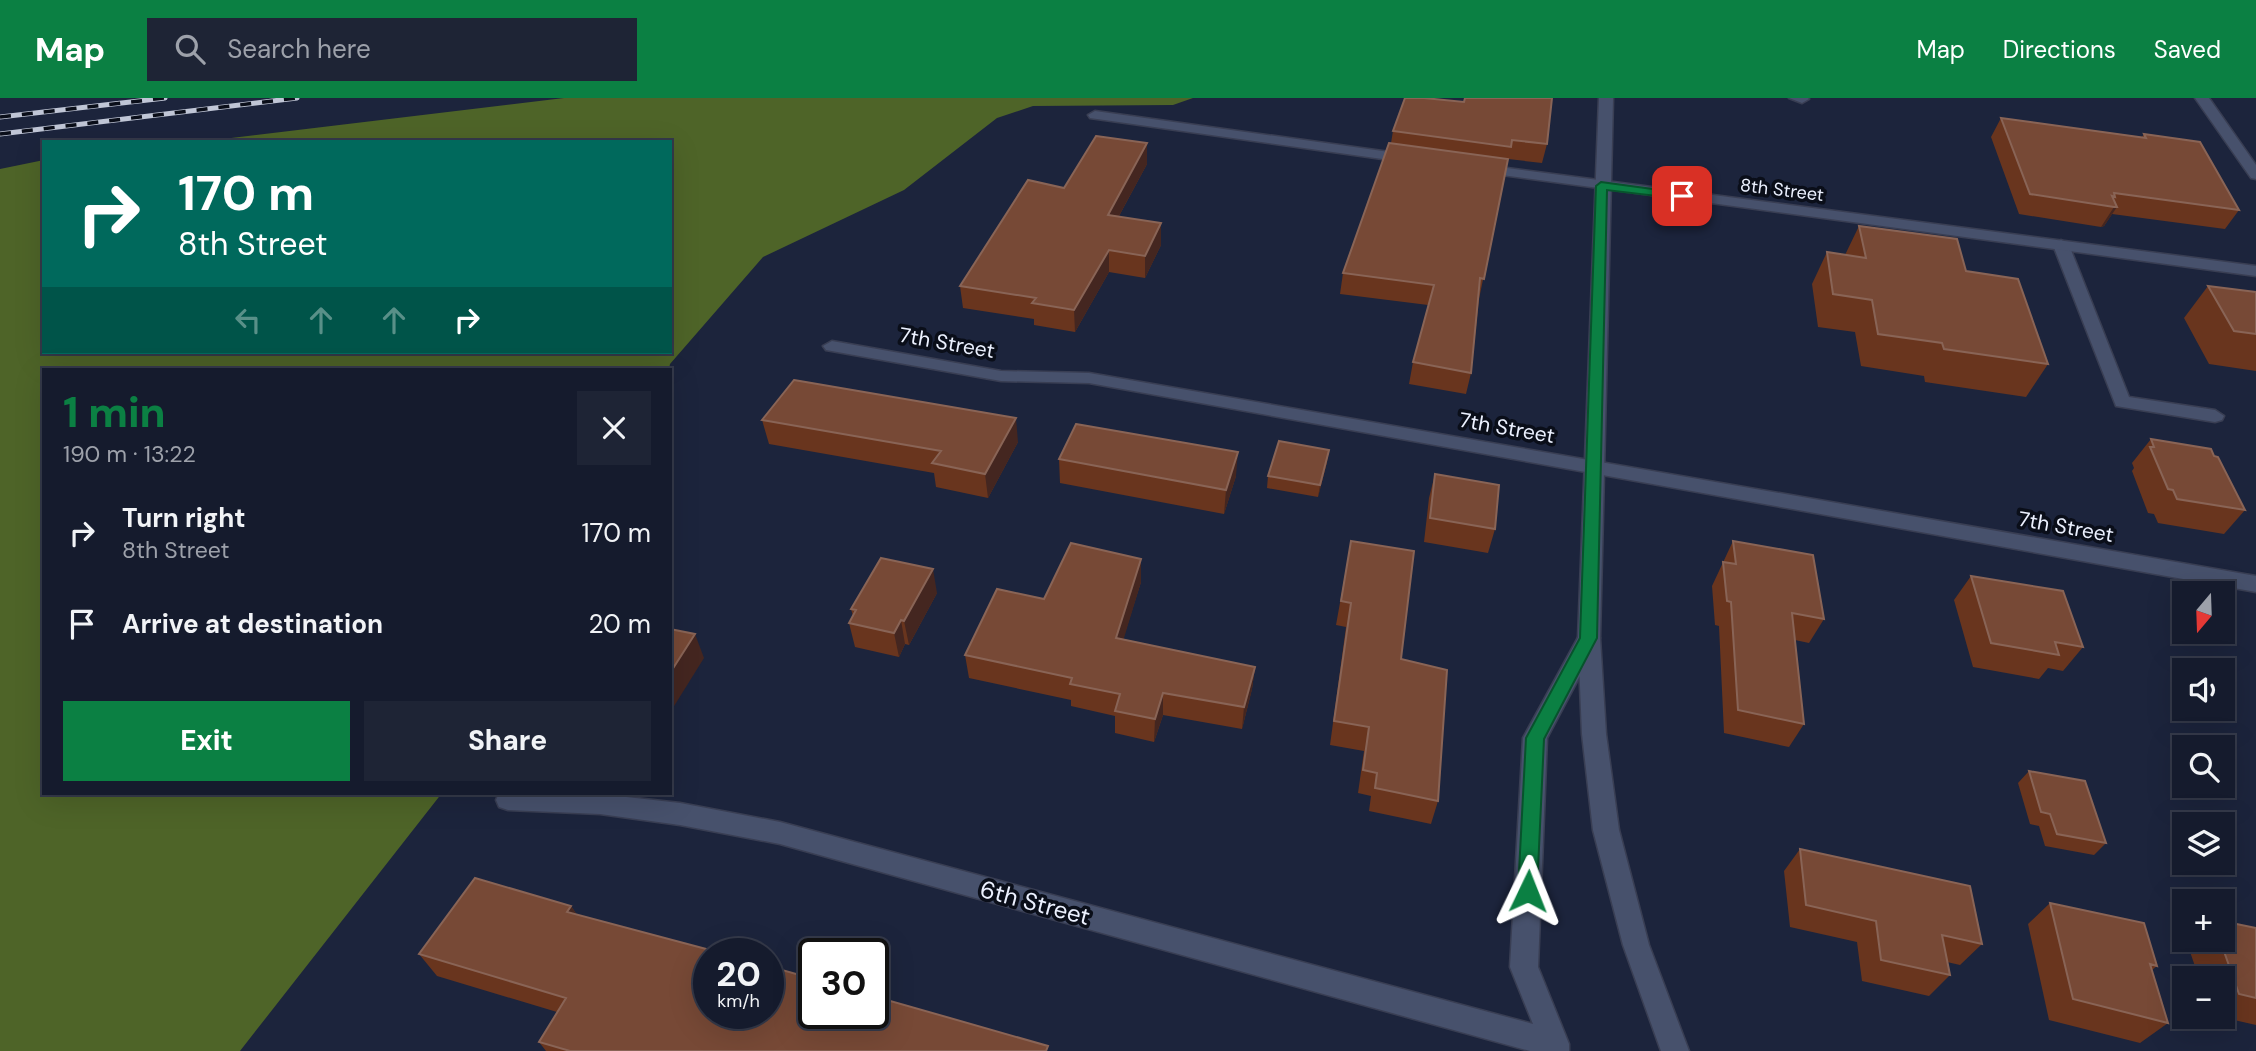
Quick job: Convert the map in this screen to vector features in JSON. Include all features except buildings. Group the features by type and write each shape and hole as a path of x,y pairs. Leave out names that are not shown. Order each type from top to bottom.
{"street":[{"path":"1606,98 1601,186 1589,638 1594,734 1606,830 1636,945 1675,1051"},
{"path":"1796,98 1802,99"},
{"path":"2202,98 2256,175"},
{"path":"1096,116 1424,161"},
{"name":"8th Street","path":"1465,167 2256,271"},
{"path":"2061,245 2122,402 2215,416"},
{"name":"7th Street","path":"832,346 1001,376 1088,377 2256,584"},
{"path":"1555,1048 1524,967 1535,738 1589,638"},
{"name":"6th Street","path":"508,800 600,804 680,814 780,833 1555,1048"}],"green space":[{"path":"564,98 1193,98 1173,105 1033,106 997,118 904,190 763,257 669,368 42,368 42,795 440,795 240,1051 0,1051 0,169 42,160 42,354 672,354 672,140 215,140"}],"railway":[{"path":"0,117 165,98"},
{"path":"0,134 297,98"}],"route":[{"path":"1528,891 1535,738 1589,638 1601,186 1682,196"}]}
